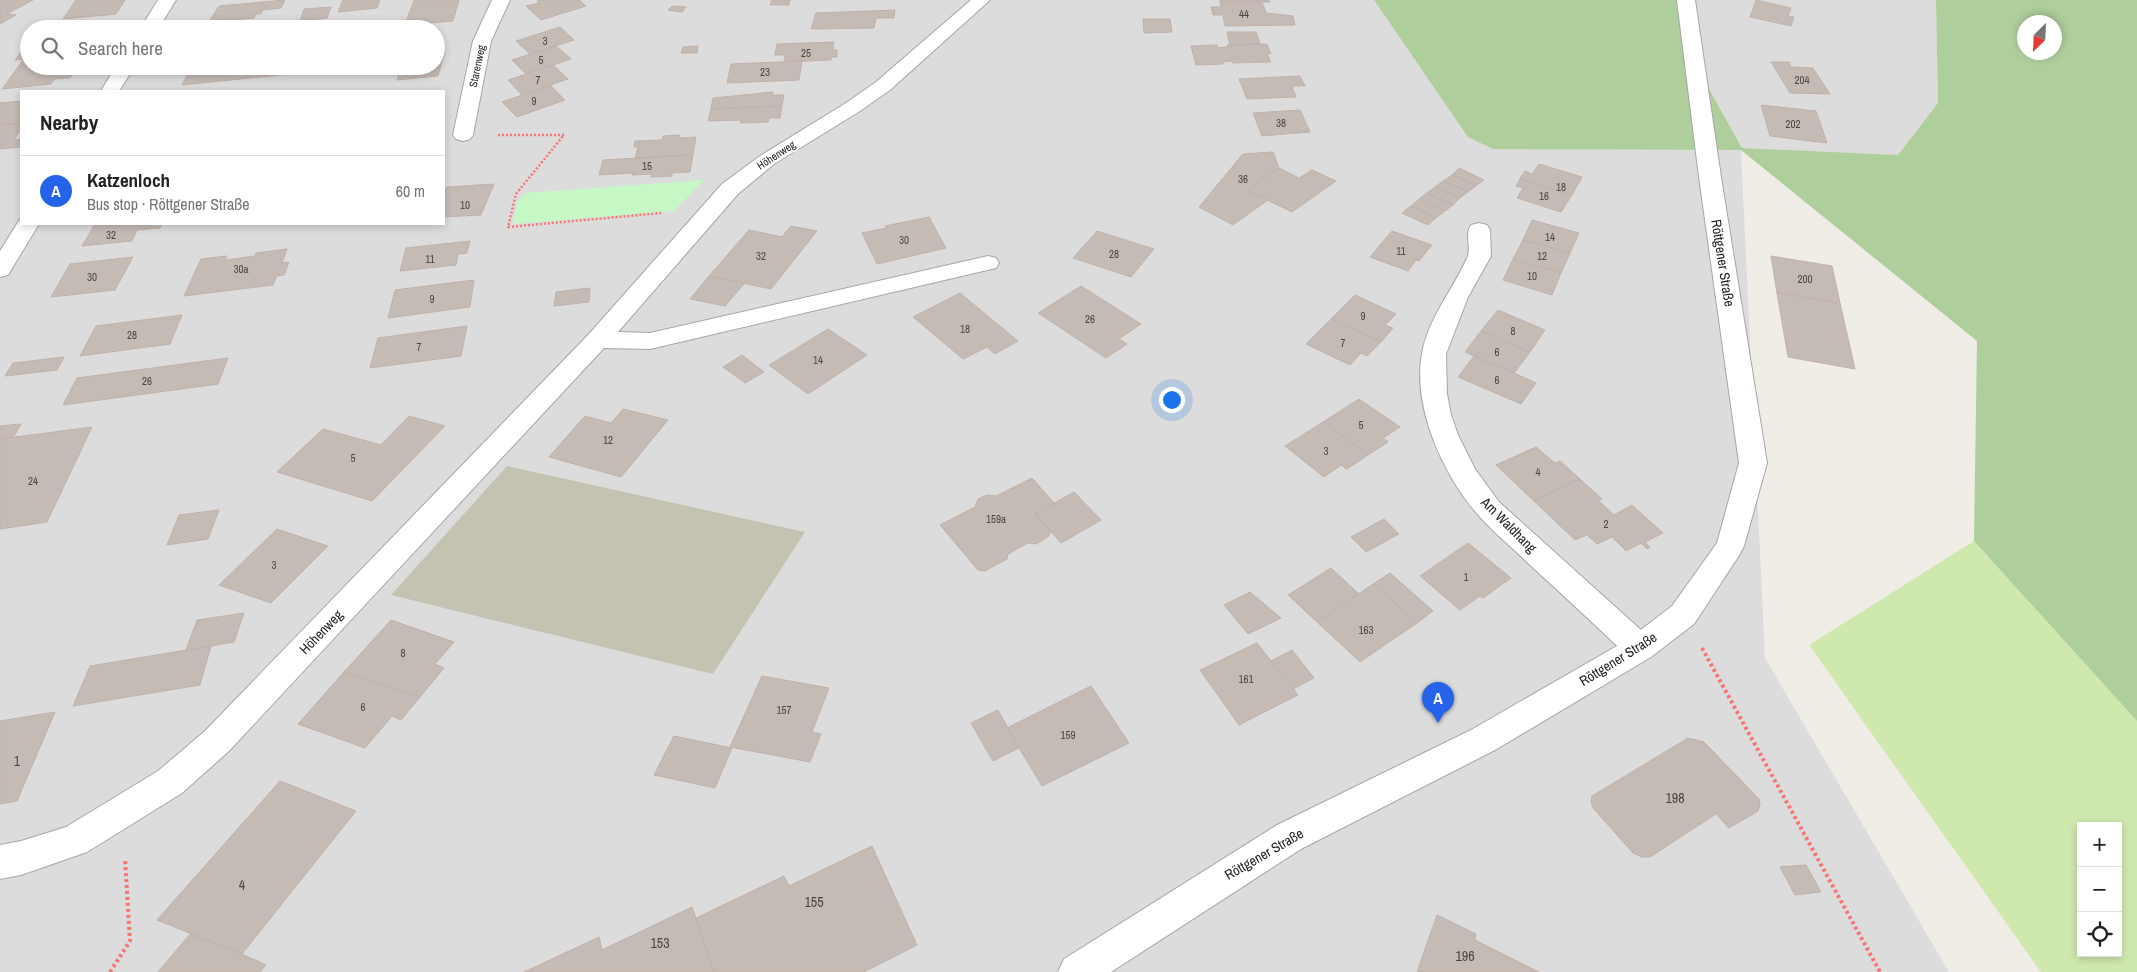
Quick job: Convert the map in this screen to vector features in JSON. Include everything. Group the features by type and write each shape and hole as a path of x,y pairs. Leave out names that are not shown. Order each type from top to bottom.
{"street":[{"path":"155,20 167,0"},
{"name":"Starenweg","path":"463,135 482,41 501,0"},
{"name":"Höhenweg","path":"0,862 21,858 74,840 170,782 217,741 598,340 730,188 767,160 853,107 883,86 981,0"},
{"name":"Röttgener Straße","path":"1077,972 1289,837 1483,740 1640,648 1684,615 1730,546 1753,463 1710,177 1686,0"},
{"path":"111,90 120,75"},
{"path":"0,270 27,225"},
{"name":"Am Waldhang","path":"1479,230 1480,256 1456,296 1434,354 1434,394 1438,416 1445,435 1464,474 1489,509 1640,648"},
{"path":"598,340 650,341 988,263"}],"path":[{"path":"463,135 564,135 516,194 508,227 712,208"},
{"path":"1684,615 1880,972"},
{"path":"110,972 130,941 122,812"}],"shaded area":[{"path":"0,0 1374,0 1468,136 1493,149 1741,150 1765,658 1949,972 0,972"},
{"path":"1681,0 1936,0 1938,103 1898,155 1742,148 1687,49"},
{"path":"507,466 805,532 713,674 391,595"}],"green space":[{"path":"1374,0 1681,0 1687,49 1742,148 1898,155 1938,103 1936,0 2137,0 2137,721 1974,541 1977,341 1741,150 1493,149 1468,137"},
{"path":"704,180 674,211 513,224 517,202 525,193"},
{"path":"1974,541 2137,721 2137,972 2041,972 1809,645"}],"building":[{"path":"0,0 33,0 7,14 16,15 0,24"},
{"path":"76,0 125,0 116,14 63,19"},
{"path":"285,0 281,8 263,10 261,14 256,14 263,2"},
{"path":"343,0 380,0 377,8 338,12"},
{"path":"414,0 459,0 453,21 407,20"},
{"path":"539,0 579,0 586,6 541,20 526,6 539,3 537,1"},
{"path":"772,0 790,0 789,5 770,5"},
{"path":"1220,0 1269,0 1270,2 1220,2"},
{"path":"1756,0 1791,8 1788,16 1794,17 1791,26 1750,17"},
{"path":"263,2 254,18 210,20 219,6"},
{"path":"1220,2 1262,2 1266,13 1293,16 1295,25 1225,26 1223,15 1213,15 1211,7 1221,7"},
{"path":"672,6 686,7 682,12 668,10"},
{"path":"331,7 327,18 300,20 304,9"},
{"path":"895,10 894,18 876,18 874,28 811,29 816,13"},
{"path":"1143,19 1170,19 1172,32 1144,33"},
{"path":"560,27 574,40 530,54 516,41"},
{"path":"1227,32 1256,32 1260,44 1230,45"},
{"path":"834,42 833,50 837,50 837,57 832,57 831,60 784,62 785,55 775,55 777,44"},
{"path":"1267,44 1271,54 1267,54 1271,62 1233,63 1233,61 1223,62 1223,64 1196,65 1191,46 1217,45 1218,48 1228,47 1227,45"},
{"path":"556,46 571,59 526,74 512,60"},
{"path":"698,46 697,53 681,53 683,47"},
{"path":"802,61 799,80 727,83 731,64"},
{"path":"1771,62 1789,62 1791,67 1813,68 1830,94 1790,93"},
{"path":"553,65 568,79 522,95 508,80"},
{"path":"20,67 20,75 72,75 70,78 54,79 51,84 2,89"},
{"path":"187,75 280,75 182,85"},
{"path":"399,75 438,75 438,76 397,80"},
{"path":"1300,76 1305,86 1292,86 1296,97 1247,99 1239,79"},
{"path":"550,85 565,100 517,117 502,102"},
{"path":"773,92 772,95 784,95 782,106 711,109 713,98"},
{"path":"20,101 20,123 0,125 0,103"},
{"path":"1761,105 1816,111 1827,143 1770,136"},
{"path":"782,106 780,118 769,118 768,122 740,123 741,120 708,121 711,109"},
{"path":"1300,110 1310,132 1262,136 1253,113"},
{"path":"20,123 20,131 14,140 20,139 20,147 0,149 0,125"},
{"path":"680,135 680,138 696,137 693,155 635,158 638,147 634,147 635,141 662,140 663,136"},
{"path":"1273,152 1279,168 1247,190 1268,200 1233,225 1199,207 1243,154"},
{"path":"693,155 690,172 672,173 672,176 651,177 652,174 632,175 633,173 599,175 603,160"},
{"path":"1539,164 1582,177 1572,195 1520,179 1525,171 1532,174"},
{"path":"1279,168 1299,178 1312,170 1336,181 1292,212 1247,190"},
{"path":"1459,168 1484,180 1476,186 1452,175"},
{"path":"1452,175 1476,186 1468,192 1443,181"},
{"path":"1520,179 1572,195 1561,212 1517,198 1523,188 1516,186"},
{"path":"1443,181 1468,192 1460,198 1435,187"},
{"path":"494,184 481,215 445,217 445,192 447,187"},
{"path":"1435,187 1460,198 1453,205 1427,193"},
{"path":"1427,193 1453,205 1445,211 1419,199"},
{"path":"1419,199 1445,211 1436,218 1411,206"},
{"path":"1411,206 1436,218 1428,225 1402,213"},
{"path":"929,217 946,248 877,264 862,233"},
{"path":"1532,220 1579,233 1570,253 1523,240"},
{"path":"94,225 162,225 160,228 137,230 132,241 82,246"},
{"path":"791,226 817,231 771,289 709,276 749,230 782,237"},
{"path":"1097,231 1154,249 1131,277 1073,258"},
{"path":"1392,231 1432,245 1419,261 1416,260 1408,271 1370,257"},
{"path":"1523,240 1570,253 1561,273 1513,259"},
{"path":"470,241 467,253 458,254 456,265 400,271 406,248"},
{"path":"287,249 282,263 289,262 284,275 277,276 273,285 184,296 201,259 227,256 225,260"},
{"path":"1771,256 1832,266 1840,303 1777,293"},
{"path":"133,257 115,290 51,297 70,264"},
{"path":"1513,259 1561,273 1552,295 1503,280"},
{"path":"709,276 744,284 725,306 690,299"},
{"path":"474,280 470,307 388,318 395,290"},
{"path":"1081,286 1141,324 1119,339 1127,344 1106,358 1038,313"},
{"path":"590,288 589,302 554,306 556,292"},
{"path":"960,293 1018,341 995,354 987,347 963,359 913,317"},
{"path":"1777,293 1840,303 1855,369 1788,357"},
{"path":"1355,295 1396,314 1385,325 1393,328 1381,342 1331,319"},
{"path":"1498,310 1545,330 1530,352 1481,331"},
{"path":"182,315 170,344 80,356 96,326"},
{"path":"1331,319 1381,342 1367,356 1361,353 1350,365 1306,344"},
{"path":"467,326 461,356 370,368 378,338"},
{"path":"828,329 867,355 808,394 769,365"},
{"path":"1481,331 1530,352 1514,373 1465,352"},
{"path":"742,355 764,372 745,383 723,367"},
{"path":"1474,356 1536,383 1521,404 1458,377"},
{"path":"64,357 57,370 5,376 13,363"},
{"path":"228,358 218,384 63,405 77,378"},
{"path":"1359,399 1400,427 1383,438 1388,442 1368,455 1323,422"},
{"path":"623,409 668,420 621,477 549,457 585,416 611,423"},
{"path":"409,416 445,426 372,501 277,472 323,429 381,445"},
{"path":"1323,422 1368,455 1347,469 1341,465 1324,477 1285,446"},
{"path":"21,424 13,438 0,439 0,426"},
{"path":"92,427 47,522 0,529 0,439"},
{"path":"1536,447 1555,463 1560,461 1580,479 1534,501 1496,465"},
{"path":"1032,478 1054,503 1035,514 1051,531 1049,536 1036,544 1028,543 1008,554 1007,559 985,571 978,570 940,525 975,507 978,499 987,495 996,496"},
{"path":"1580,479 1602,499 1598,500 1614,515 1632,505 1663,533 1645,542 1650,547 1647,549 1641,543 1626,551 1612,537 1597,544 1587,535 1575,540 1534,501"},
{"path":"1074,492 1101,520 1061,543 1035,514"},
{"path":"219,510 208,539 167,545 179,515"},
{"path":"1384,519 1399,534 1366,552 1351,537"},
{"path":"277,529 328,546 271,603 219,585"},
{"path":"1468,543 1511,578 1483,598 1480,596 1460,610 1420,576"},
{"path":"1331,568 1359,594 1317,622 1288,595"},
{"path":"1390,573 1433,611 1417,623 1373,584"},
{"path":"1373,584 1417,623 1360,662 1317,622"},
{"path":"1250,592 1281,618 1248,634 1224,605"},
{"path":"244,613 234,642 186,650 197,620"},
{"path":"391,620 454,642 435,664 444,668 420,697 344,672"},
{"path":"1257,643 1298,695 1239,725 1200,670"},
{"path":"211,646 200,685 73,706 90,666"},
{"path":"1292,650 1314,678 1293,689 1271,661"},
{"path":"344,672 420,697 401,720 392,716 365,748 298,724"},
{"path":"762,676 829,688 812,732 821,734 810,762 730,747"},
{"path":"1091,686 1129,743 1042,786 1007,728"},
{"path":"998,710 1019,748 993,761 971,723"},
{"path":"55,712 17,801 0,804 0,721"},
{"path":"674,736 732,748 715,788 654,775"},
{"path":"1688,738 1704,742 1759,799 1758,811 1729,828 1716,814 1650,857 1642,857 1633,853 1593,808 1592,796"},
{"path":"280,781 356,811 242,954 157,920"},
{"path":"872,846 917,945 864,972 714,972 696,918 784,876 789,886"},
{"path":"1806,865 1821,892 1795,895 1780,867"},
{"path":"692,907 714,972 524,972 599,937 602,950"},
{"path":"1437,915 1476,934 1475,940 1539,972 1417,972"},
{"path":"190,934 266,965 260,972 158,972"}],"place":[{"name":"Katzenloch","path":"1438,723"}]}
